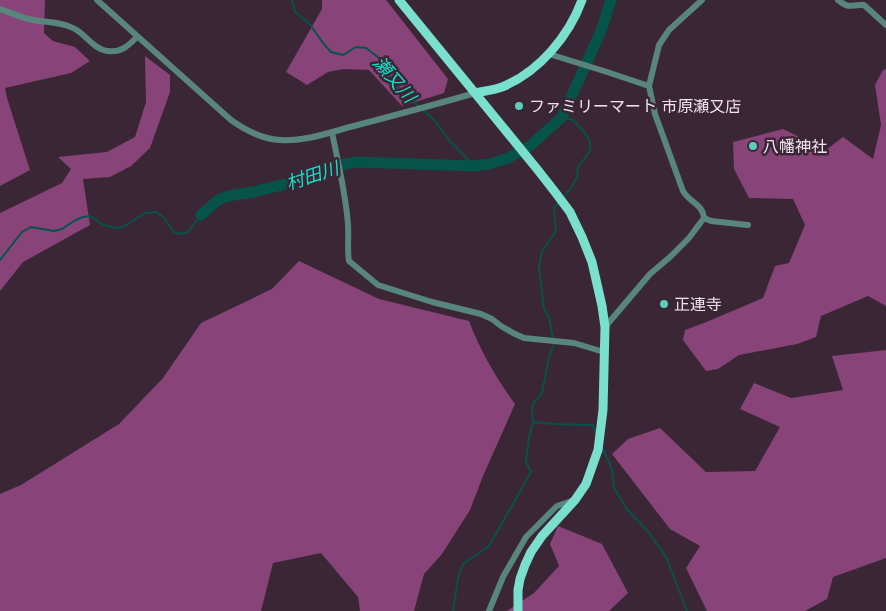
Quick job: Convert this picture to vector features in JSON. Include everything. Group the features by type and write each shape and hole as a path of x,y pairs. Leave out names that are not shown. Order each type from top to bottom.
{"main road":[{"path":"399,0 498,120 570,212 592,262 602,306 605,327 604,410 598,450 586,484 575,500 542,536 531,552 522,573 518,590 518,611"},
{"path":"475,93 500,88 512,82 549,54 567,32 579,10 582,0"}],"street":[{"path":"97,0 225,115 245,130 263,137 278,140 304,139 418,110 475,93"},
{"path":"605,327 650,274 689,238 704,218 701,207 690,200 683,191 655,114 649,86 659,45 669,30 702,0"},
{"path":"838,0 850,7 864,5 886,25"},
{"path":"0,8 31,20 74,28 98,48 107,51 124,49 137,37"},
{"path":"549,54 649,86"},
{"path":"332,132 343,188 348,227 347,246 349,261 378,285 432,302 481,314 524,338 574,343 604,352"},
{"path":"704,218 711,221 748,225"},
{"path":"489,611 503,577 526,537 557,506 575,500"}],"shaded area":[{"path":"0,0 45,0 44,33 53,41 75,47 90,61 71,73 5,88 30,170 0,186"},
{"path":"322,0 386,0 448,79 444,93 402,106 369,70 344,69 328,72 307,85 286,72 322,9"},
{"path":"145,56 170,75 170,92 150,148 131,166 110,177 83,179 90,225 23,262 0,291 0,213 62,183 71,169 58,157 107,152 135,137 146,102"},
{"path":"886,69 886,306 868,296 821,316 816,337 797,344 739,355 718,369 706,371 683,340 685,330 763,298 775,266 789,263 805,225 793,199 749,198 734,169 733,142 783,129 826,150 843,137 873,159 881,125 875,85 883,70"},
{"path":"299,261 379,299 469,321 489,364 515,404 470,510 442,554 424,574 414,611 360,611 358,597 321,553 273,563 261,611 0,611 0,494 21,485 119,424 163,378 201,323 272,289"},
{"path":"886,350 886,558 833,577 827,599 805,611 707,611 686,568 700,546 670,529 612,454 628,439 660,428 706,472 755,471 780,427 740,409 754,383 791,398 843,390 832,356"},
{"path":"558,526 602,544 628,593 609,611 507,611 534,593 559,566 550,544"}],"waterway":[{"name":"瀬又川","path":"292,0 295,12 309,23 331,52 343,55 356,47 366,48 379,58 393,82 420,107"},
{"name":"村田川","path":"201,215 218,200 228,196 302,180 345,164 358,162 474,166 490,164 508,158 530,146 562,117 601,31 611,0"},
{"name":"瀬又川","path":"423,110 474,166"},
{"path":"562,117 573,120 590,141 590,151 578,167 577,177 564,197"},
{"path":"553,339 549,317 544,309 539,267 542,251 556,231 554,208 559,202"},
{"name":"村田川","path":"0,260 22,232 31,227 54,231 62,229 83,217 90,216 104,225 116,228 123,227 145,213 157,212 174,232 181,234 188,232 201,215"},
{"path":"453,611 458,578 463,564 489,546 531,472 526,462 533,422 533,404 542,393 549,357 554,344"},
{"path":"533,422 593,425 596,434"},
{"path":"602,447 612,469 614,488 626,508 650,534 666,557 687,611"}],"place":[{"name":"ファミリーマート 市原瀬又店","path":"519,106"},
{"name":"八幡神社","path":"753,146"},
{"name":"正連寺","path":"664,304"}]}
